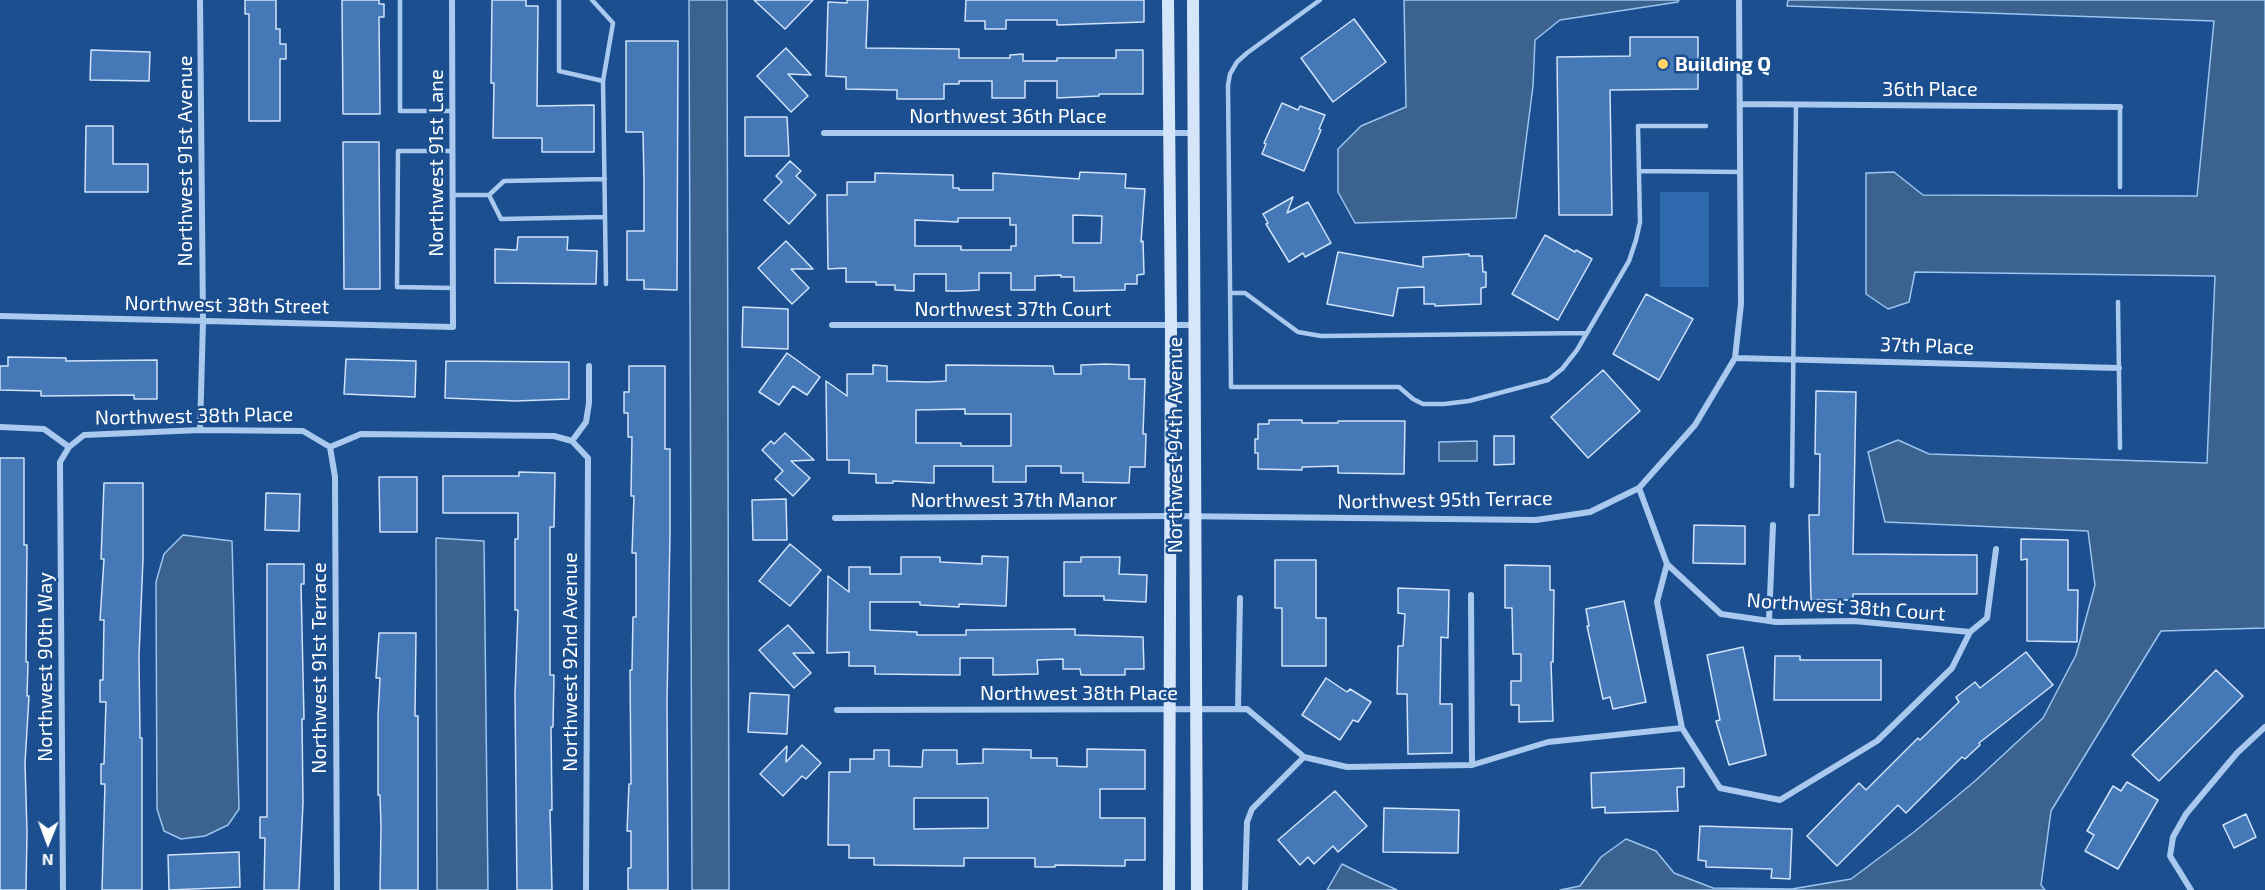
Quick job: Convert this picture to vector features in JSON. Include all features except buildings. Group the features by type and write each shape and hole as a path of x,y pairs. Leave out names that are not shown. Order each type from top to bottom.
{"street":[{"name":"Northwest 91st Avenue","path":"200,0 203,321 200,430"},
{"name":"Northwest 91st Lane","path":"452,0 453,327"},
{"name":"Northwest 94th Avenue","path":"1168,0 1171,326 1169,890"},
{"name":"Northwest 94th Avenue","path":"1192,0 1197,890"},
{"name":"Northwest 95th Terrace","path":"1194,517 1536,520 1590,512 1639,488 1695,424 1735,358 1741,304 1739,0"},
{"name":"36th Place","path":"1740,104 2120,107"},
{"name":"Northwest 36th Place","path":"824,133 1192,133"},
{"name":"Northwest 38th Street","path":"0,316 453,327"},
{"name":"Northwest 37th Court","path":"832,325 1195,325"},
{"name":"37th Place","path":"1735,358 2119,368"},
{"path":"330,447 362,434 554,436 572,441 586,422 590,366"},
{"path":"0,427 44,429 69,447"},
{"name":"Northwest 38th Place","path":"69,447 84,435 200,430 303,431 330,447"},
{"name":"Northwest 92nd Avenue","path":"572,441 588,458 586,890"},
{"name":"Northwest 90th Way","path":"63,890 60,462 69,447"},
{"name":"Northwest 91st Terrace","path":"330,447 334,477 337,890"},
{"path":"1639,488 1667,564 1657,602 1682,728 1720,788 1780,800 1877,741 1952,668 1970,632 1987,618 1996,549"},
{"name":"Northwest 37th Manor","path":"835,518 1194,517"},
{"path":"1769,621 1773,525"},
{"name":"Northwest 38th Court","path":"1667,564 1721,614 1776,622 1854,621 1970,632"},
{"path":"1471,596 1472,765"},
{"path":"1238,709 1240,598"},
{"name":"Northwest 38th Place","path":"837,710 1247,709 1304,757 1347,767 1472,765 1548,742 1682,728"},
{"path":"2191,890 2170,856 2173,837 2186,813 2236,753 2265,727"},
{"path":"1245,890 1247,822 1252,809 1304,757"}],"lane":[{"path":"400,0 400,111 452,111"},
{"path":"559,0 559,71 603,81"},
{"path":"592,0 613,23 603,81 606,284"},
{"path":"1320,0 1247,52 1230,74 1228,85 1231,387 1399,387 1423,404 1469,401 1548,380 1563,369 1629,261 1640,222 1638,126 1706,126"},
{"path":"1792,486 1796,105"},
{"path":"2120,107 2120,187"},
{"path":"452,152 398,151 397,287 453,288"},
{"path":"1639,171 1740,172"},
{"path":"452,195 489,195 504,181 605,179"},
{"path":"489,195 501,219 605,217"},
{"path":"1230,293 1245,293 1298,332 1321,336 1587,333"},
{"path":"2118,302 2120,448"}],"shaded area":[{"path":"689,0 727,0 729,890 692,890"},
{"path":"1404,0 1679,0 1678,2 1560,20 1535,40 1533,86 1516,218 1355,223 1338,192 1338,149 1361,126 1406,107"},
{"path":"1788,0 2265,0 2265,628 2161,631 2051,811 2041,885 2045,890 1560,890 1580,886 1601,857 1626,839 1656,851 1674,873 1713,888 1792,889 1851,879 1914,832 1975,781 2043,718 2076,655 2095,585 2088,531 1885,522 1868,452 1898,440 1929,454 2207,463 2215,276 1915,272 1909,302 1888,309 1866,294 1866,173 1894,172 1923,195 2197,196 2214,21 1787,6"},
{"path":"1660,192 1709,192 1709,287 1660,287"},
{"path":"1477,441 1477,461 1439,461 1439,442"},
{"path":"183,535 232,541 239,809 228,825 205,836 181,839 164,831 157,809 156,582 164,554"},
{"path":"436,538 484,541 488,890 437,890"},
{"path":"1342,864 1364,875 1397,890 1327,890"}],"place":[{"name":"Building Q","path":"1663,64"}]}
